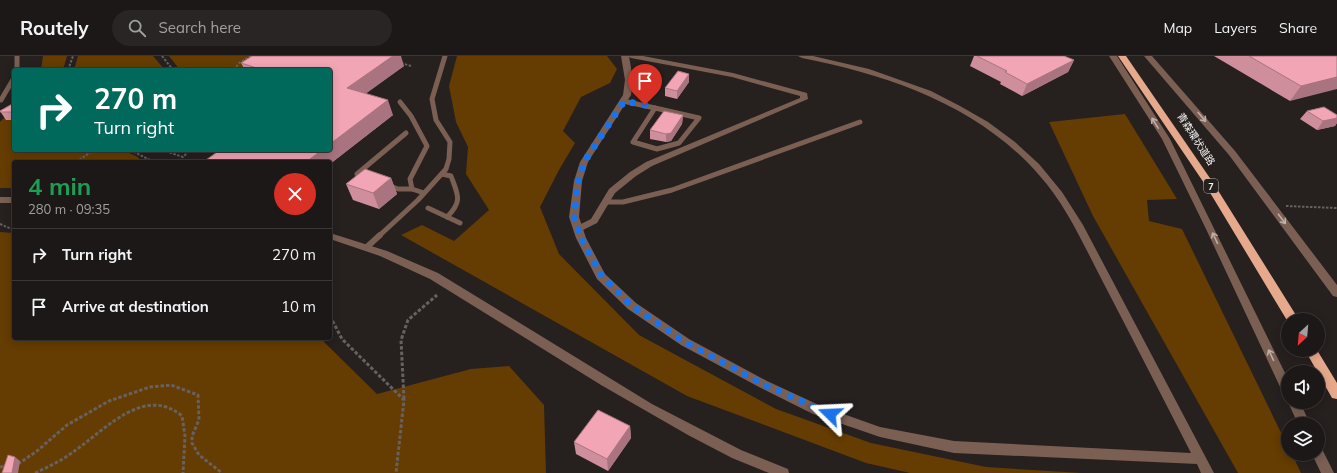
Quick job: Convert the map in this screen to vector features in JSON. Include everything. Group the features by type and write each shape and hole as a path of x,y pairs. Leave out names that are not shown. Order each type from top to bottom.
{"highway":[{"name":"青森環状道路","path":"1122,56 1160,108 1253,252 1289,313"},
{"path":"1315,357 1337,394"}],"street":[{"path":"625,56 629,80 627,95 584,162 580,175 574,217 581,238 602,276 632,306 685,342 763,384 817,410 880,432 954,446 1028,452 1201,460"},
{"path":"578,229 594,221 612,191 633,174 649,164 804,99 804,95 733,75 631,56"},
{"path":"802,56 862,68 925,91 972,117 1005,139 1037,167 1063,199 1078,225 1208,473"},
{"path":"1113,56 1166,139 1281,375"},
{"path":"1148,56 1232,153 1337,294"},
{"path":"0,200 12,200"},
{"path":"332,237 368,246 411,264 434,276 614,388 688,431 758,464 783,473"},
{"path":"1322,461 1328,473"}],"lane":[{"path":"17,56 17,68"},
{"path":"368,246 424,194 446,169 449,159 450,142 436,120 432,99 445,56"},
{"path":"1,100 12,81"},
{"path":"624,101 656,107 699,118 679,143 657,149 633,142 656,107"},
{"path":"400,102 411,116 427,146 410,179 412,189"},
{"path":"605,202 623,202 672,190 860,122"},
{"path":"370,179 357,174 406,133"},
{"path":"442,174 452,176 459,201 457,208 447,217"},
{"path":"384,184 398,189 412,189 424,194"},
{"path":"428,208 460,223"}],"path":[{"path":"69,68 73,56"},
{"path":"162,56 171,68"},
{"path":"235,68 239,63 251,56"},
{"path":"398,62 411,66"},
{"path":"80,160 89,156 92,152"},
{"path":"134,152 150,160"},
{"path":"169,152 183,156 188,152"},
{"path":"1272,206 1337,208"},
{"path":"0,224 12,229"},
{"path":"396,473 404,400 401,340 408,320 437,295"},
{"path":"332,320 342,339 404,400"},
{"path":"0,467 18,464 37,451 67,425 109,401 150,387 171,385 198,395 200,410 199,421 192,434 192,446 204,460 218,466 222,473"},
{"path":"35,473 64,459 118,420 139,408 157,403 172,408 182,416 185,436 182,473"}],"shaded area":[{"path":"43,56 67,56 64,68 41,68"},
{"path":"78,56 153,56 163,68 75,68"},
{"path":"169,56 278,56 259,68 178,68"},
{"path":"457,56 607,56 617,69 610,83 581,97 563,131 575,143 540,207 559,254 639,335 776,409 871,443 986,467 1082,473 910,473 866,463 687,396 401,235 422,225 454,241 489,210 466,174 468,147 456,122 449,86"},
{"path":"12,109 12,152 127,152 141,160 12,160 12,188 0,188 0,122"},
{"path":"1125,114 1177,199 1147,200 1149,221 1182,229 1281,433 1281,461 1295,461 1301,473 1238,473 1093,216 1049,122"},
{"path":"0,232 12,233 12,340 322,340 377,394 471,369 509,366 544,405 546,473 0,473"}],"building":[{"path":"252,56 393,56 347,88 388,100 332,142 332,68 257,68 241,63"},
{"path":"977,56 1064,56 1074,60 1027,84 1005,72 1007,71"},
{"path":"1249,56 1337,56 1337,77 1301,86"},
{"path":"678,71 689,74 677,91 665,88"},
{"path":"12,104 12,112 0,111"},
{"path":"1324,107 1337,115 1337,118 1323,121 1307,111"},
{"path":"664,111 683,115 671,133 666,134 650,130"},
{"path":"217,152 319,152 309,160 206,160"},
{"path":"365,169 391,178 373,193 346,184"},
{"path":"598,410 630,426 607,459 574,442"},
{"path":"8,455 15,457 12,473 2,473"}],"route":[{"path":"645,105 624,101 584,162 578,181 574,217 581,238 602,276 632,306 685,342 763,384 817,410 830,414"}]}
